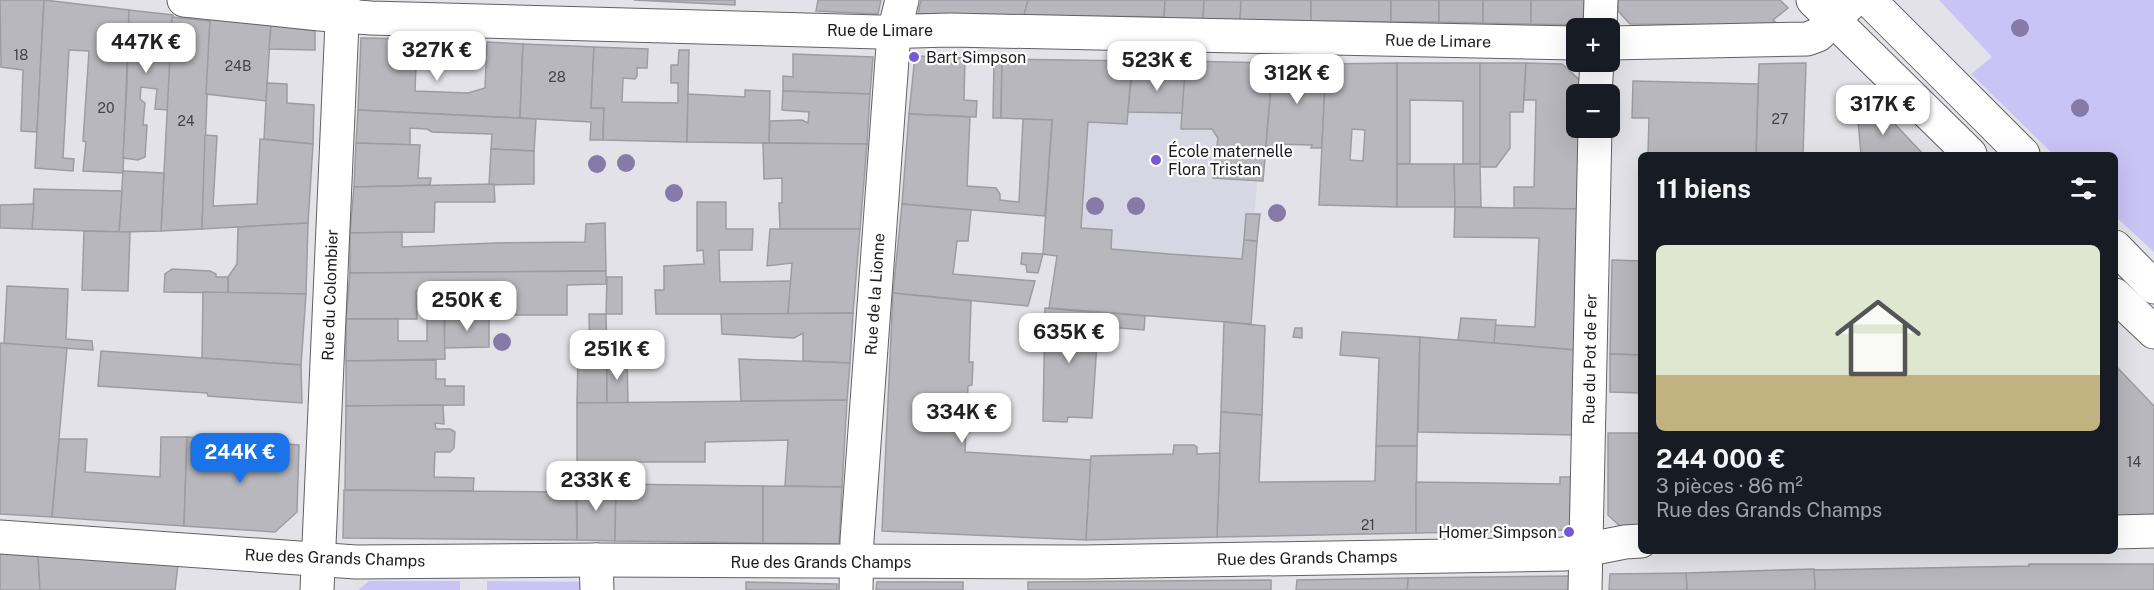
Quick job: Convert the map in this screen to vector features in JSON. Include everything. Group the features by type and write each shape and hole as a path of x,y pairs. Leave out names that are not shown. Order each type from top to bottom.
{"street":[{"name":"Rue de Limare","path":"184,0 894,32 950,30 1566,43"},
{"name":"Rue de la Lionne","path":"857,576 857,540 894,32 902,0"},
{"path":"1600,18 1601,0"},
{"path":"1869,0 2021,152"},
{"path":"1620,43 1807,39 1818,35 1833,7 1968,152"},
{"name":"Rue du Colombier","path":"318,575 343,8"},
{"name":"Rue du Pot de Fer","path":"1585,590 1595,138"},
{"path":"2118,250 2154,287"},
{"path":"2118,298 2154,332"},
{"path":"2118,532 2154,531"},
{"name":"Rue des Grands Champs","path":"0,537 318,575 356,562 596,575 857,576 1106,562 1564,554 1638,541"}],"shaded area":[{"path":"1939,0 2154,0 2154,252 2118,219 2118,152 2051,152 1971,74 1992,57"},
{"name":"École maternelle Flora Tristan","path":"1059,65 1266,70 1246,320 1061,254"},
{"path":"369,581 460,581 460,590 358,590"},
{"path":"487,581 610,582 610,590 487,590"}],"building":[{"path":"0,0 44,0 37,132 21,131 23,70 1,67"},
{"path":"44,0 129,10 123,173 83,171 89,51 69,50 63,158 74,159 73,171 35,168"},
{"path":"634,0 735,0 735,5"},
{"path":"818,0 881,0 878,14 816,11"},
{"path":"921,0 1028,0 1024,15 918,14"},
{"path":"1028,0 1165,0 1164,17 1024,15"},
{"path":"1165,0 1204,0 1203,20 1164,20"},
{"path":"1204,0 1241,0 1240,20 1203,20"},
{"path":"1241,0 1311,0 1311,21 1240,20"},
{"path":"1311,0 1391,0 1391,22 1311,21"},
{"path":"1391,0 1439,0 1439,22 1391,22"},
{"path":"1439,0 1483,0 1483,23 1439,22"},
{"path":"1483,0 1531,0 1531,24 1483,23"},
{"path":"1531,0 1584,0 1583,18 1566,18 1566,25 1531,24"},
{"path":"1618,0 1780,0 1788,8 1773,20 1779,25 1630,24 1618,11"},
{"path":"129,10 173,15 168,110 155,109 157,89 141,87 140,99 145,103 143,125 147,125 145,157 138,160 123,158"},
{"path":"172,17 210,21 202,229 161,231"},
{"path":"210,19 271,25 266,101 206,94"},
{"path":"271,25 315,31 315,50 269,49"},
{"path":"361,38 417,39 415,91 468,93 485,88 487,42 523,44 520,118 358,110"},
{"path":"523,44 594,47 591,108 604,108 603,140 590,140 591,122 520,118"},
{"path":"594,47 648,49 647,68 637,68 635,79 623,78 622,102 678,103 678,83 671,83 671,65 678,65 679,50 689,50 687,142 603,140 604,108 591,108"},
{"path":"793,54 873,57 870,94 783,91 783,76 793,77"},
{"path":"915,56 965,58 964,100 977,101 976,117 909,114"},
{"path":"994,58 1002,59 1001,118 993,118"},
{"path":"1002,59 1132,61 1127,124 1088,122 1081,228 1112,230 1111,249 1169,254 1242,259 1244,240 1257,241 1251,324 1049,308 1057,256 1043,254 1052,120 1001,118"},
{"path":"1185,61 1273,63 1263,181 1213,178 1218,138 1212,129 1181,129"},
{"path":"1273,63 1326,64 1322,148 1311,148 1312,145 1275,144 1275,147 1266,146"},
{"path":"1397,63 1397,207 1319,205 1326,64","holes":["1352,129 1365,130 1363,161 1350,160"]},
{"path":"1397,63 1480,63 1480,164 1463,164 1463,101 1410,100 1410,164 1397,164"},
{"path":"1480,63 1526,63 1523,112 1510,112 1510,148 1496,167 1480,167"},
{"path":"1526,63 1562,64 1566,68 1566,72 1571,72 1582,82 1582,84 1566,84 1566,138 1580,138 1578,209 1514,208 1514,187 1534,187 1536,100 1524,100"},
{"path":"1806,63 1803,152 1756,152 1759,64"},
{"path":"1132,71 1185,71 1182,113 1128,112"},
{"path":"1633,81 1758,84 1756,152 1648,152 1649,118 1632,118"},
{"path":"267,83 287,84 287,103 314,105 313,144 264,139"},
{"path":"745,90 770,91 769,143 687,142 688,94 745,97"},
{"path":"783,91 870,94 867,144 769,143 770,121 802,120 808,123 809,112 782,110"},
{"path":"1877,105 1921,152 1861,152 1858,121"},
{"path":"358,110 536,119 534,151 491,149 492,134 432,132 427,129 410,128 410,145 356,143"},
{"path":"909,114 970,117 967,186 996,188 1000,194 1000,200 1019,202 1023,119 1052,120 1045,216 902,204"},
{"path":"205,135 217,136 213,206 257,204 260,139 313,144 308,223 202,229"},
{"path":"356,143 420,145 418,178 431,178 430,185 354,187"},
{"path":"763,143 867,144 860,229 780,229 779,203 782,203 782,178 764,179"},
{"path":"491,149 534,151 534,184 489,185"},
{"path":"1397,164 1454,164 1455,207 1397,207"},
{"path":"1454,164 1480,164 1481,207 1455,207"},
{"path":"123,171 164,173 161,231 119,232"},
{"path":"494,184 495,202 435,202 434,232 350,233 354,187"},
{"path":"34,189 122,191 119,232 32,229"},
{"path":"697,202 726,202 726,229 753,229 752,250 719,250 720,282 791,281 788,314 656,314 655,290 664,290 664,266 704,264 703,250 697,251"},
{"path":"34,204 32,229 0,228 0,205"},
{"path":"902,204 971,210 968,241 957,241 953,274 1035,281 1028,306 893,293"},
{"path":"1455,207 1578,209 1576,350 1494,343 1495,325 1535,327 1539,238 1454,237"},
{"path":"1246,214 1260,214 1257,241 1244,240"},
{"path":"308,223 306,294 228,293 228,277 237,264 238,227"},
{"path":"605,223 606,271 350,273 350,233 402,232 402,247 585,242 586,224"},
{"path":"770,229 860,229 853,313 788,314 792,263 767,266"},
{"path":"84,231 130,232 128,291 82,290"},
{"path":"1022,253 1043,254 1038,273 1027,272 1026,265 1021,264"},
{"path":"1612,260 1638,261 1638,355 1610,354"},
{"path":"172,269 210,271 216,274 216,277 228,277 228,293 164,292 165,274"},
{"path":"606,271 606,284 567,285 567,315 508,315 507,290 416,291 417,319 346,319 350,273"},
{"path":"607,277 622,277 622,314 606,314"},
{"path":"7,286 68,289 66,339 92,341 93,350 4,344"},
{"path":"203,292 306,294 301,365 202,358"},
{"path":"893,293 971,301 969,362 973,362 972,385 968,386 965,452 1091,460 1086,540 882,531"},
{"path":"1045,308 1099,313 1092,418 1068,417 1067,422 1043,421"},
{"path":"853,313 850,363 803,361 803,333 794,338 722,334 721,314"},
{"path":"1110,313 1145,316 1144,330 1109,327"},
{"path":"589,314 606,314 607,358 590,358"},
{"path":"489,315 489,347 444,348 445,316"},
{"path":"1461,318 1496,320 1494,343 1458,340"},
{"path":"346,319 398,319 398,341 427,341 427,319 444,319 445,359 346,361"},
{"path":"1224,322 1265,326 1262,415 1221,412"},
{"path":"1295,328 1302,328 1302,338 1293,337"},
{"path":"1342,332 1420,337 1417,446 1376,446 1379,358 1340,355"},
{"path":"1420,337 1576,350 1575,435 1418,432"},
{"path":"0,343 67,348 52,517 0,514"},
{"path":"101,351 301,365 302,403 208,396 207,393 98,386"},
{"path":"1610,354 1638,355 1638,393 1610,392"},
{"path":"578,358 607,358 607,403 577,403"},
{"path":"607,358 627,358 628,403 607,403"},
{"path":"739,359 850,363 847,400 741,401"},
{"path":"436,360 436,379 445,379 445,386 464,386 464,405 346,406 346,361"},
{"path":"2118,368 2154,406 2154,518 2118,519"},
{"path":"847,400 842,487 785,486 788,440 705,442 705,462 577,462 577,403"},
{"path":"443,405 444,424 435,423 436,429 450,429 455,432 454,448 450,452 435,452 434,477 474,478 473,491 345,490 346,406"},
{"path":"1221,412 1262,415 1259,482 1375,481 1376,446 1417,446 1416,533 1217,537"},
{"path":"1608,433 1638,433 1638,529 1623,529 1608,515"},
{"path":"161,437 187,437 184,526 52,517 59,439 87,439 85,472 160,477"},
{"path":"187,437 299,445 297,512 275,532 184,526"},
{"path":"1174,445 1194,445 1197,447 1197,454 1220,453 1217,537 1086,540 1091,456 1173,454"},
{"path":"1560,477 1574,477 1573,530 1416,533 1416,482 1560,484"},
{"path":"577,484 616,484 615,541 577,540"},
{"path":"616,484 763,486 763,543 615,541"},
{"path":"763,486 842,487 839,544 763,543"},
{"path":"344,490 576,492 577,540 343,538"},
{"path":"0,552 38,555 40,590 0,590"},
{"path":"38,555 178,565 175,590 40,590"},
{"path":"2029,564 2154,564 2154,590 1815,590 1814,570 2029,566"},
{"path":"1814,569 1815,590 1687,590 1686,573"},
{"path":"1686,573 1687,590 1609,590 1610,574"},
{"path":"1572,576 1572,590 1407,590 1408,578"},
{"path":"1408,578 1407,590 1296,590 1297,580"},
{"path":"1271,580 1271,590 1028,590 1028,582"},
{"path":"746,582 837,584 837,590 746,590"},
{"path":"877,582 963,582 963,590 876,590"}],"place":[{"name":"Bart Simpson","path":"914,57"},
{"name":"École maternelle Flora Tristan","path":"1156,160"},
{"name":"Homer Simpson","path":"1569,532"}]}
